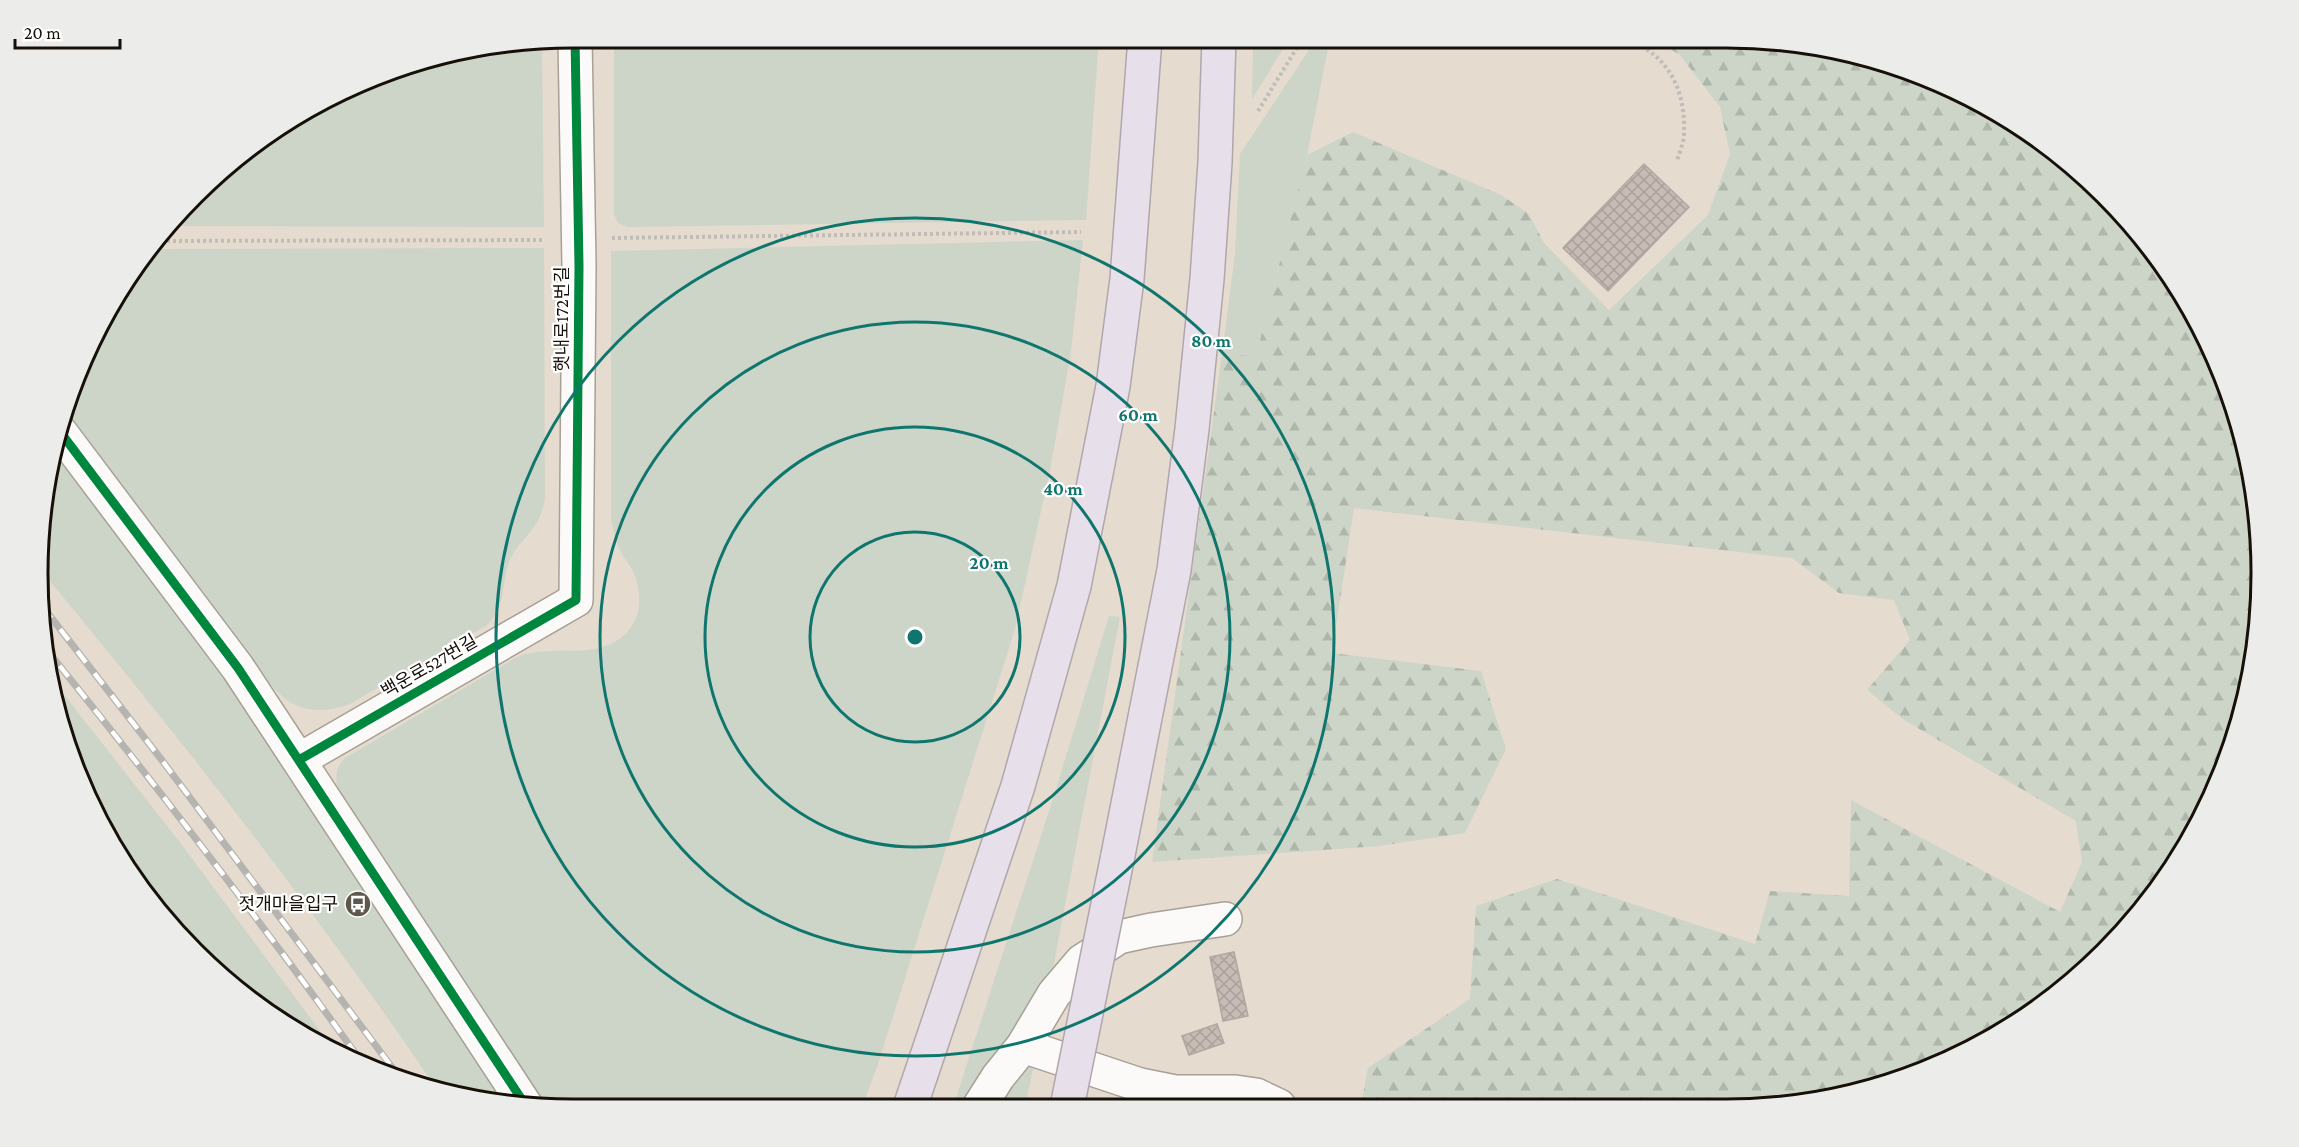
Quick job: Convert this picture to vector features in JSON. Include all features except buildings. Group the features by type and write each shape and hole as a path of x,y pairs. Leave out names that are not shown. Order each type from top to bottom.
{"highway":[{"path":"913,1099 1018,786 1074,586 1113,386 1128,279 1144,48"},
{"path":"1069,1099 1174,570 1192,429 1207,279 1219,48"}],"street":[{"name":"햇내로172번길","path":"575,48 579,266 576,600"},
{"path":"66,439 238,668 520,1096"},
{"name":"백운로527번길","path":"299,760 576,600"},
{"path":"984,1099 1023,1046 1054,994 1082,961 1119,937 1225,919"},
{"path":"1023,1046 1140,1085 1175,1092 1235,1092 1256,1095 1264,1099"}],"path":[{"path":"1258,111 1297,48"},
{"path":"1642,48 1658,57 1674,78 1683,106 1684,136 1677,161"},
{"path":"606,238 1081,232"},
{"path":"167,241 550,240"}],"green space":[{"path":"614,48 1098,48 1086,220 627,227 618,223 614,214"},
{"path":"1253,48 1284,48 1252,99"},
{"path":"1310,48 1328,48 1307,155 1256,356 1222,354 1235,254 1240,154"},
{"path":"1668,48 1760,49 1794,52 1862,66 1927,88 1988,118 2045,157 2072,178 2121,227 2162,282 2197,341 2223,405 2241,471 2250,539 2250,608 2247,642 2233,710 2211,775 2181,836 2121,920 2072,969 2045,990 1988,1029 1927,1059 1862,1081 1828,1089 1760,1098 1362,1099 1368,1068 1470,999 1476,906 1557,879 1755,944 1770,891 1849,896 1851,800 2060,912 2082,862 2076,821 1904,720 1867,690 1910,640 1894,600 1839,593 1792,558 1354,508 1332,653 1481,671 1506,749 1465,833 1379,846 1152,862 1222,354 1256,356 1307,155 1353,132 1501,195 1529,214 1544,243 1609,310 1708,215 1730,154 1720,107 1679,54"},
{"path":"542,49 544,227 179,226 227,178 254,157 311,118 341,102 372,88 437,66 505,52"},
{"path":"1083,240 1071,352 1050,470 1015,629 865,1099 540,1098 386,860 338,790 336,777 339,766 345,758 517,657 546,651 590,650 604,646 617,640 629,630 635,620 639,604 637,582 618,546 611,519 611,251"},
{"path":"544,248 545,499 538,520 512,556 500,605 486,626 348,705 316,710 301,707 287,700 268,682 195,582 71,422 88,372 102,341 118,311 161,249"},
{"path":"61,459 169,601 246,708 498,1094 430,1079 297,893 147,700 48,579 52,505"},
{"path":"1109,616 1120,617 1049,989 973,1099 956,1099 1052,802"},
{"path":"62,692 179,841 324,1036 282,1010 227,969 178,920 157,893 118,836 102,806 76,742"},
{"path":"1035,1059 1027,1099 996,1099 1004,1086"}],"railway":[{"path":"50,616 161,759 391,1066"},
{"path":"55,661 206,851 353,1050"}],"cycle path":[{"path":"299,760 576,600 579,266 575,48"},
{"path":"66,439 238,668 520,1096"}],"place":[{"name":"젓개마을입구","path":"358,904"}]}
